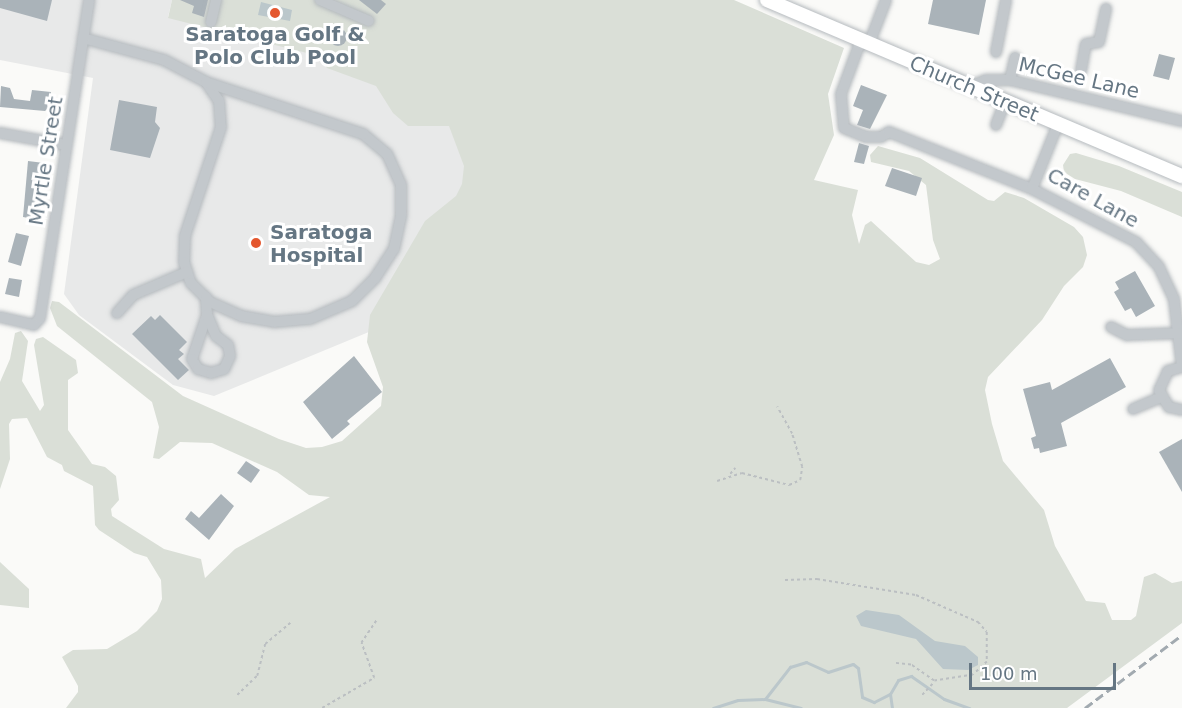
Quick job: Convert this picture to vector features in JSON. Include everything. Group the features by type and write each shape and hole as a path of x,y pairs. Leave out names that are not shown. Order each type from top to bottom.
{"main road":[{"name":"Church Street","path":"766,0 1182,177"}],"street":[{"name":"Myrtle Street","path":"0,317 34,325 43,305 89,0"},
{"path":"211,22 216,0"},
{"path":"320,0 348,6 369,21"},
{"path":"886,0 841,94 844,128 866,137 881,137 889,132 952,155 1032,189"},
{"path":"996,52 1006,0"},
{"path":"1081,71 1086,44 1100,42 1107,9"},
{"path":"83,38 164,60 206,82 363,134 387,154 401,185 402,215 394,249 375,278 352,301 310,319 274,322 241,316 206,297 191,283 185,236 221,127 219,101 206,82"},
{"path":"1010,80 1015,58"},
{"name":"McGee Lane","path":"969,87 986,80 1010,80 1182,121"},
{"path":"996,125 1005,102"},
{"name":"Care Lane","path":"1058,124 1032,189 1136,242 1159,267 1174,299 1180,333 1182,367 1163,376 1161,397"},
{"path":"0,133 66,145"},
{"path":"117,313 133,296 188,272"},
{"path":"206,297 207,315 216,336 228,345 230,356 224,369 211,373 198,369 192,359 207,315"},
{"path":"1111,327 1127,336 1180,333"},
{"path":"1133,409 1161,397 1169,407 1182,410"}],"path":[{"path":"729,475 758,475 789,484 800,480 802,467 792,434 777,407"},
{"path":"717,481 729,475 735,468"},
{"path":"785,580 817,579 916,595 984,626 990,645 981,670 934,681 922,695"},
{"path":"322,708 374,678 362,643 377,619"},
{"path":"237,695 257,676 265,644 290,623"},
{"path":"893,663 911,665 934,681"}],"shaded area":[{"name":"Saratoga Hospital","path":"0,0 172,0 168,17 398,75 486,153 393,322 214,396 173,385 79,315 64,294 93,78 0,60"},
{"path":"172,0 734,0 844,48 828,94 834,135 814,180 858,190 852,215 859,244 865,225 871,221 916,262 929,265 940,259 933,240 926,185 909,171 871,162 870,155 878,146 920,158 988,200 994,201 1005,192 1024,198 1074,227 1083,237 1087,255 1083,267 1064,286 1042,320 988,377 985,390 992,424 1003,461 1044,510 1055,546 1086,601 1105,603 1112,620 1131,620 1136,616 1144,577 1155,573 1172,583 1182,581 1182,623 1067,708 66,708 78,692 78,686 62,657 73,650 107,649 137,631 157,611 162,599 161,580 147,557 134,553 99,530 95,525 93,486 64,471 62,465 47,457 27,418 12,419 9,424 10,459 0,489 0,382 10,359 15,333 21,331 28,341 22,381 40,411 44,405 34,345 36,339 43,337 76,360 78,373 68,380 68,430 92,464 105,467 116,476 119,500 111,509 112,516 164,549 201,559 205,578 235,549 330,497 309,495 277,472 212,443 180,442 159,459 153,458 159,427 152,402 57,326 50,308 52,301 59,302 183,396 279,439 306,448 322,447 342,441 381,406 383,387 367,342 370,315 425,221 456,196 462,184 464,166 449,126 408,126 393,113 376,86 327,68 319,56 168,18"},
{"name":"Saratoga Golf & Polo Club Pool","path":"261,2 292,10 290,21 258,15"},
{"path":"1076,153 1119,166 1182,192 1182,217 1121,191 1075,179 1064,172 1063,165 1070,154"},
{"path":"0,562 29,589 29,608 0,605"},
{"path":"866,610 899,615 935,641 965,646 978,657 978,665 968,670 943,669 916,639 861,626 856,616"}],"building":[{"path":"0,0 52,0 47,21 0,8"},
{"path":"180,0 208,0 204,17 192,13 194,6"},
{"path":"359,0 381,0 386,4 377,14"},
{"path":"933,0 986,0 979,35 928,24"},
{"path":"338,28 344,31 347,37 344,43 338,46 332,43 329,37 332,31"},
{"path":"1159,54 1175,58 1169,80 1153,76"},
{"path":"861,85 887,95 870,129 857,125 863,110 853,106"},
{"path":"1,86 10,88 14,99 30,101 32,90 51,92 50,106 45,111 0,107"},
{"path":"119,100 157,107 155,122 160,128 150,158 110,150"},
{"path":"859,143 869,146 864,164 854,162"},
{"path":"28,161 44,163 34,219 23,217"},
{"path":"892,168 922,178 916,196 885,186"},
{"path":"16,233 29,236 21,266 8,262"},
{"path":"1135,271 1155,306 1136,317 1131,308 1125,311 1114,292 1119,289 1115,282"},
{"path":"9,278 22,280 19,297 5,294"},
{"path":"160,315 187,342 179,350 184,354 178,359 189,370 178,380 132,334 151,316 155,320"},
{"path":"354,356 382,392 347,421 350,424 332,439 303,402"},
{"path":"1110,358 1126,387 1061,423 1067,446 1040,453 1039,448 1034,449 1031,438 1036,436 1023,389 1050,382 1052,390"},
{"path":"1182,439 1182,492 1159,452"},
{"path":"246,461 260,470 251,483 237,473"},
{"path":"221,494 234,506 209,540 185,519 191,511 199,518"}],"waterway":[{"path":"765,699 790,667 806,662 828,672 853,664 858,668 862,697 874,702 890,694"},
{"path":"892,708 890,694 898,680 911,676 944,699 969,708"},
{"path":"713,708 738,700 765,699 801,708"}],"railway":[{"path":"1085,708 1182,635"}],"place":[{"name":"Saratoga Golf & Polo Club Pool","path":"275,13"},
{"name":"Saratoga Hospital","path":"256,243"}]}
